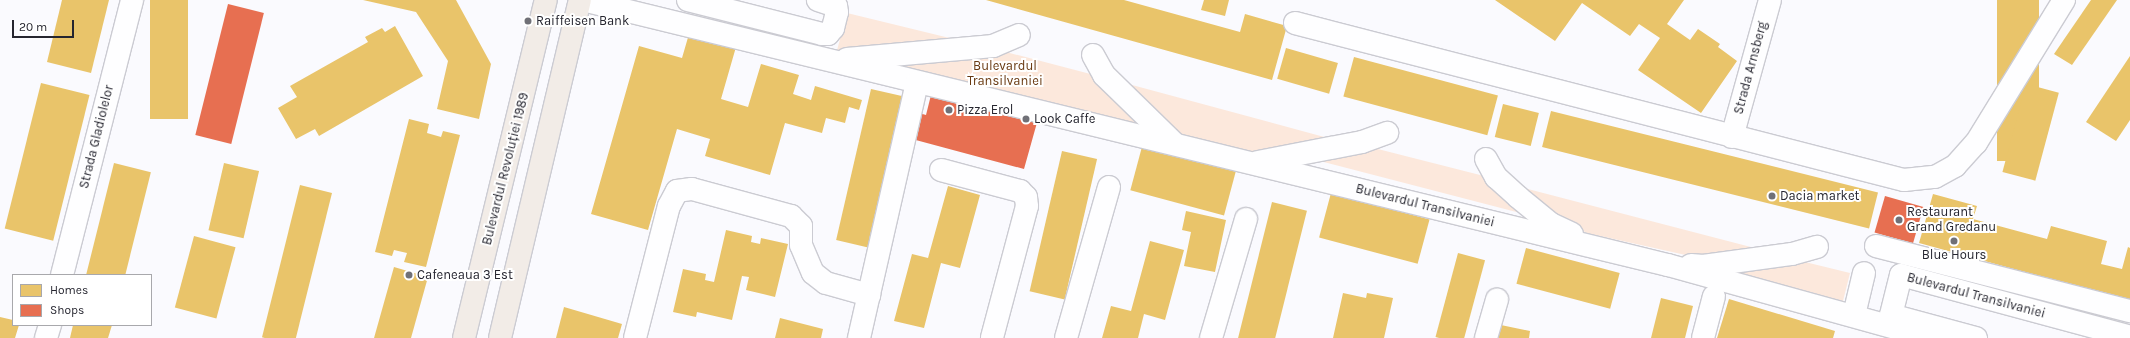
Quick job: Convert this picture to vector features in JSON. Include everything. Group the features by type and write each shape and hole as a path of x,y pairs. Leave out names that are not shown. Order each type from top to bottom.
{"main road":[{"name":"Bulevardul Revoluției 1989","path":"464,338 546,0"},
{"path":"500,338 580,0"}],"street":[{"name":"Strada Gladiolelor","path":"62,274 132,0"},
{"name":"Bulevardul Transilvaniei","path":"583,0 1668,265 1854,315 1930,338"},
{"path":"688,0 822,34 828,34 833,28 837,12 836,6 818,0"},
{"name":"Strada Arnsberg","path":"1732,137 1770,0"},
{"path":"1295,23 1732,137 1904,180 1935,177 1955,166 1976,143 2064,0"},
{"name":"Bulevardul Transilvaniei","path":"829,61 993,46 1019,35"},
{"path":"1093,55 1104,75 1175,145"},
{"path":"859,338 917,82"},
{"name":"Bulevardul Transilvaniei","path":"1252,163 1362,142 1387,133"},
{"name":"Bulevardul Transilvaniei","path":"1486,158 1496,177 1551,224 1598,248"},
{"path":"941,170 1020,191 1026,198 1027,206 992,338"},
{"path":"1066,338 1109,188"},
{"path":"635,338 669,206 677,191 692,189 792,216 801,226 801,245 813,273 826,283 869,295"},
{"path":"1212,338 1246,219"},
{"name":"Bulevardul Transilvaniei","path":"1876,246 2130,311"},
{"name":"Bulevardul Transilvaniei","path":"1668,265 1703,266 1792,254 1817,248"},
{"path":"1854,315 1864,273"},
{"name":"Bulevardul Transilvaniei","path":"1976,338 1891,315 1901,275 2130,337"},
{"path":"1703,338 1714,296"},
{"path":"1486,338 1497,300"},
{"path":"46,338 50,326"}],"green space":[{"name":"Bulevardul Transilvaniei","path":"847,13 966,42 836,54"},
{"name":"Bulevardul Transilvaniei","path":"1006,52 1098,76 1152,133 873,64"},
{"path":"1121,82 1339,141 1256,157 1176,137"},
{"path":"1366,146 1484,176 1532,216 1316,160"},
{"path":"1520,187 1770,252 1699,258 1587,233 1560,220"},
{"path":"1801,261 1850,273 1843,301 1729,270"}],"building: Homes":[{"path":"62,0 109,0 91,73 47,62"},
{"path":"150,0 188,0 188,119 150,119"},
{"path":"363,0 456,0 491,64 479,119 437,109 448,61 416,12"},
{"path":"986,0 1124,0 1240,32 1245,14 1287,26 1272,80"},
{"path":"1204,0 1229,0 1225,16 1201,10"},
{"path":"1495,0 1684,0 1667,24 1690,40 1698,29 1720,44 1718,47 1737,61 1701,113 1638,70 1660,38 1639,24 1630,36 1582,3 1555,41"},
{"path":"1997,0 2039,0 2039,161 1997,161"},
{"path":"2091,0 2117,0 2072,65 2054,54"},
{"path":"395,26 423,76 319,136 315,129 296,139 278,108 297,97 290,86 368,42 365,37 382,28 385,32"},
{"path":"689,34 736,47 721,99 748,107 761,64 799,75 793,94 811,100 815,86 862,100 859,110 849,107 845,123 826,118 822,133 785,123 770,175 705,156 710,139 677,129 648,230 591,214 639,46 682,58"},
{"path":"1286,48 1338,63 1329,94 1277,79"},
{"path":"2130,56 2130,120 2116,141 2086,122"},
{"path":"1354,57 1498,96 1487,135 1343,97"},
{"path":"41,83 90,95 53,241 5,229"},
{"path":"2026,84 2059,93 2035,181 2002,172"},
{"path":"871,89 905,97 870,248 836,240"},
{"path":"1503,104 1539,113 1531,146 1495,137"},
{"path":"1551,111 1878,193 1869,228 1542,147"},
{"path":"409,119 429,124 427,133 441,137 443,131 460,135 426,267 404,262 407,253 394,250 392,256 375,252"},
{"path":"1143,143 1237,168 1224,215 1130,190"},
{"path":"1062,151 1097,159 1065,299 1030,291"},
{"path":"114,163 151,172 125,274 86,274"},
{"path":"224,163 259,171 244,238 208,230"},
{"path":"300,185 332,193 296,338 262,337"},
{"path":"948,186 980,195 960,268 941,263 924,328 894,321 912,254 928,258"},
{"path":"1331,193 1430,219 1418,264 1319,237"},
{"path":"1933,194 1977,206 1973,219 2047,239 2051,226 2107,241 2101,264 2122,269 2128,247 2130,248 2130,301 1919,243"},
{"path":"1272,202 1307,211 1275,338 1238,338"},
{"path":"1186,211 1226,220 1215,272 1184,266 1191,232 1182,230"},
{"path":"726,230 752,236 751,242 760,244 761,238 788,244 775,297 746,290 749,277 742,276 732,320 697,312 696,317 673,312 683,269 706,274 705,280 714,282"},
{"path":"194,236 236,247 216,319 175,307"},
{"path":"1150,241 1184,250 1165,320 1144,314 1138,338 1102,338 1111,306 1131,311"},
{"path":"1526,248 1620,273 1610,309 1516,284"},
{"path":"1458,253 1485,260 1464,338 1435,337"},
{"path":"394,267 428,277 411,338 374,338"},
{"path":"1343,293 1366,298 1367,293 1393,298 1384,338 1333,338"},
{"path":"1661,298 1693,306 1685,338 1651,338"},
{"path":"1729,299 1835,331 1833,338 1717,338"},
{"path":"564,307 622,324 618,338 556,338"},
{"path":"0,317 12,320 12,326 19,326 15,338 0,338"},
{"path":"780,318 823,329 821,338 775,338"},
{"path":"1496,324 1530,331 1529,338 1493,338"},
{"path":"73,326 112,326 108,338 70,338"}],"building: Shops":[{"path":"228,4 264,13 231,144 195,135"},
{"path":"932,91 1038,119 1024,169 912,139 919,113 926,115"},
{"name":"Restaurant Grand Gredanu","path":"1885,196 1923,207 1913,244 1875,233"}],"place":[{"name":"Raiffeisen Bank","path":"528,21"},
{"name":"Pizza Erol","path":"949,110"},
{"name":"Look Caffe","path":"1026,119"},
{"name":"Dacia market","path":"1772,196"},
{"name":"Restaurant Grand Gredanu","path":"1899,220"},
{"name":"Blue Hours","path":"1954,241"},
{"name":"Cafeneaua 3 Est","path":"409,275"}]}
